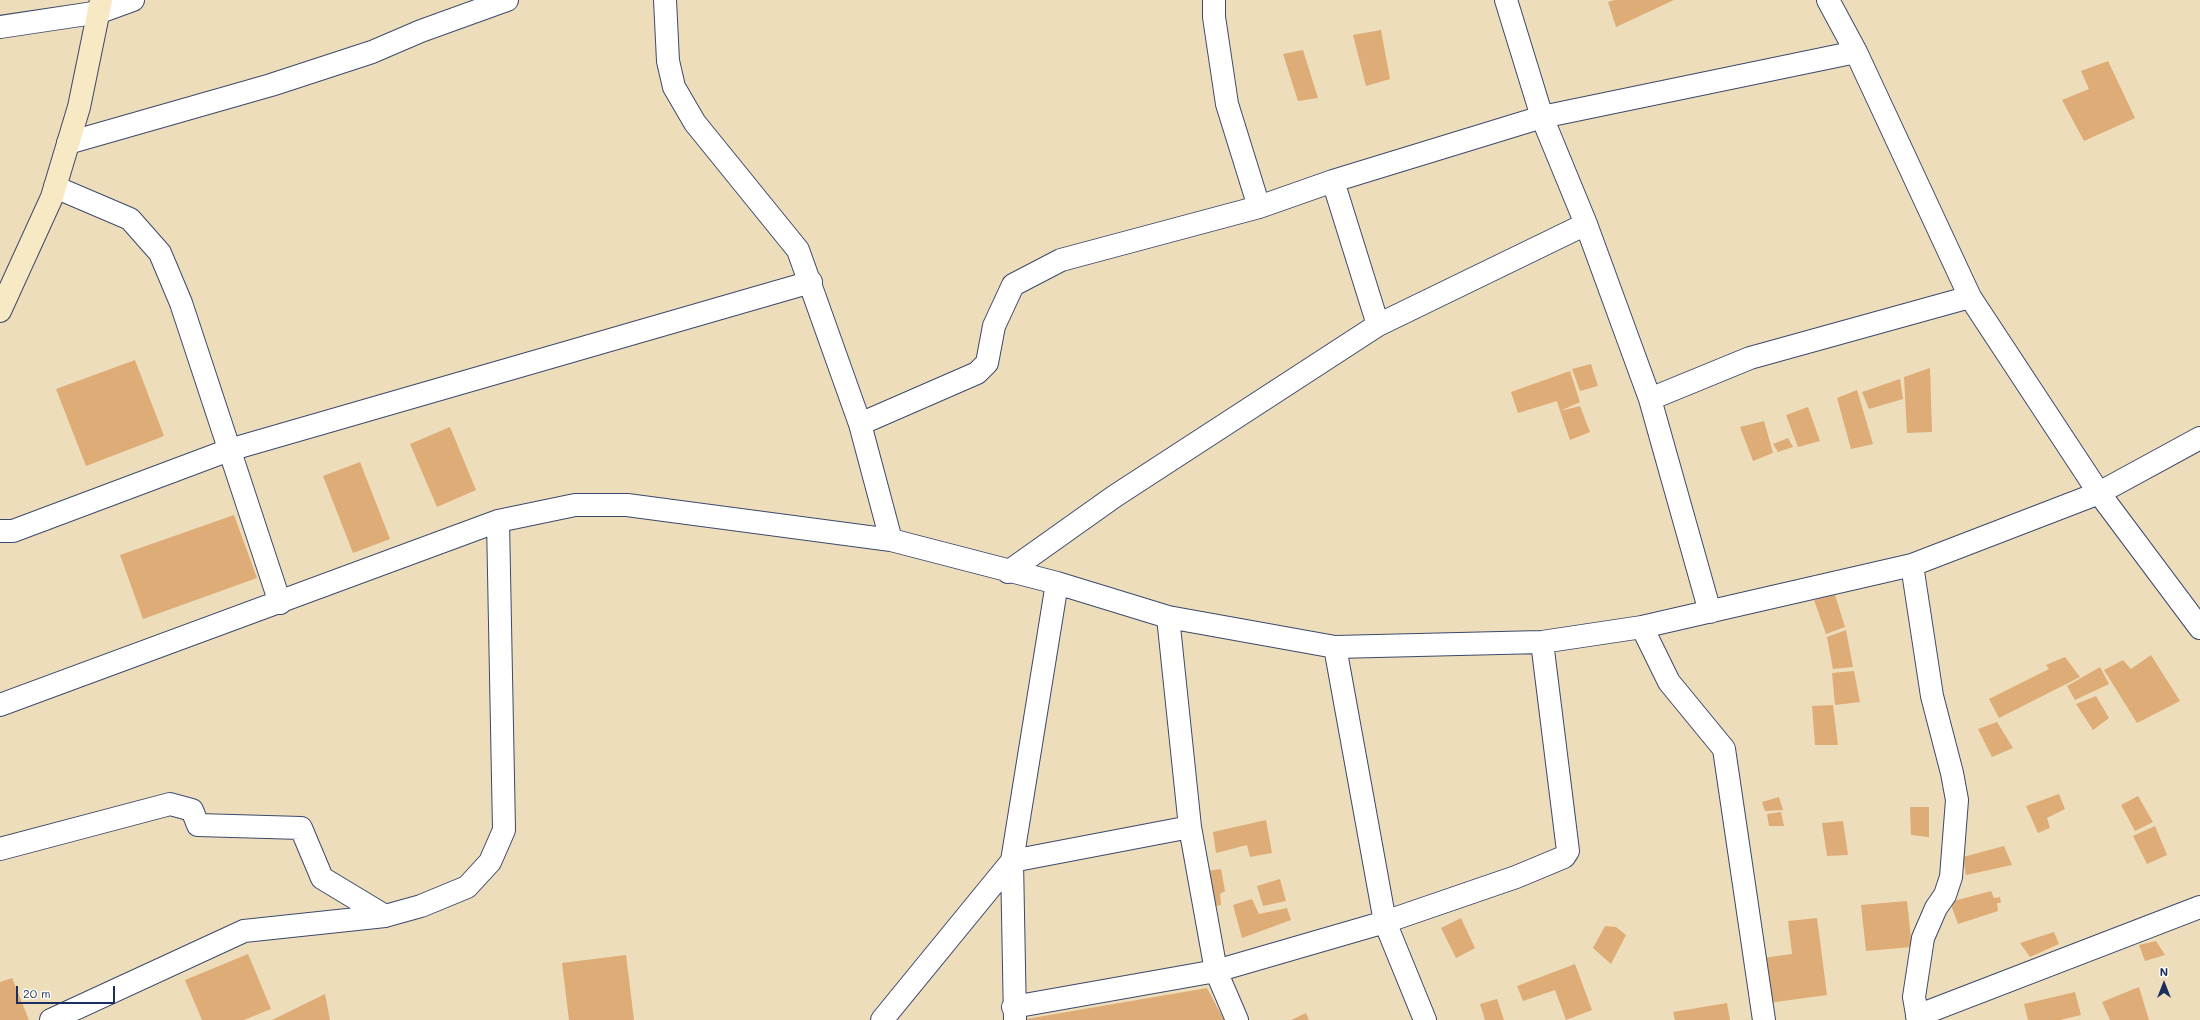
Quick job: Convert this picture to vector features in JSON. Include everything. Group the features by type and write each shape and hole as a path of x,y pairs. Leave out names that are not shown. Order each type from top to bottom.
{"street":[{"path":"0,27 133,0"},
{"path":"68,143 272,85 372,52 421,31 507,0"},
{"path":"665,0 668,61 674,87 695,123 798,250 811,282 860,424 891,540"},
{"path":"1214,0 1214,16 1227,104 1259,206"},
{"path":"1506,0 1542,117 1586,224 1650,399 1710,612"},
{"path":"1828,0 1856,52 1970,297 2099,493 2200,628"},
{"path":"0,311 55,187 79,107 101,6"},
{"path":"860,424 977,374 987,362 994,326 1013,285 1061,260 1259,206 1333,181 1542,117 1856,52"},
{"path":"1333,181 1378,325"},
{"path":"55,187 130,219 160,253 182,303 280,603"},
{"path":"1008,572 1115,496 1378,325 1586,224"},
{"path":"0,531 13,531 229,450 811,282"},
{"path":"1650,399 1750,358 1970,297"},
{"path":"0,705 280,603 498,521 575,505 627,505 891,540 1008,572 1057,583 1168,617 1335,647 1542,642 1642,628 1912,565 2099,493 2200,438"},
{"path":"52,1020 244,931 385,916 421,906 467,887 490,862 504,830 498,521"},
{"path":"1912,565 1932,696 1952,773 1957,800 1951,877 1945,895 1936,908 1923,938 1914,997 1918,1018 2200,907"},
{"path":"1057,583 1012,861 1014,1014 1216,971 1385,922 1516,877 1564,857 1568,851 1542,642"},
{"path":"1168,617 1190,827 1216,971 1238,1020"},
{"path":"1642,628 1669,682 1724,749 1764,1020"},
{"path":"1335,647 1385,922 1425,1020"},
{"path":"0,849 170,804 192,810 198,825 301,828 322,878 385,916"},
{"path":"882,1020 1012,861 1190,827"}],"building":[{"path":"1615,0 1674,0 1616,27 1608,2"},
{"path":"1381,30 1390,79 1366,86 1353,35"},
{"path":"1303,50 1318,98 1298,101 1283,54"},
{"path":"2108,61 2135,118 2084,141 2062,100 2089,89 2081,71"},
{"path":"135,360 164,436 86,466 56,389"},
{"path":"1591,364 1598,386 1580,391 1572,369"},
{"path":"1930,368 1932,432 1907,433 1904,377"},
{"path":"1570,371 1580,402 1560,411 1557,401 1518,413 1511,392"},
{"path":"1900,379 1903,399 1869,409 1862,392"},
{"path":"1857,390 1873,444 1851,449 1837,398"},
{"path":"1580,406 1590,432 1570,440 1560,411"},
{"path":"1808,407 1820,441 1798,447 1786,415"},
{"path":"1764,421 1773,453 1753,461 1740,427"},
{"path":"450,427 476,490 437,507 410,444"},
{"path":"1788,438 1793,447 1778,452 1773,444"},
{"path":"360,462 390,539 353,553 323,476"},
{"path":"234,515 257,578 143,619 120,555"},
{"path":"1835,595 1845,627 1826,634 1814,600"},
{"path":"1846,630 1853,667 1833,669 1827,637"},
{"path":"2151,655 2180,701 2137,723 2104,670 2123,660 2131,669"},
{"path":"2065,657 2080,677 1999,718 1989,699 2049,669 2046,665"},
{"path":"2100,667 2109,684 2075,700 2067,686"},
{"path":"1854,671 1860,702 1835,705 1832,673"},
{"path":"2096,696 2109,718 2093,730 2076,704"},
{"path":"1833,705 1838,745 1815,745 1812,706"},
{"path":"1997,722 2013,748 1992,757 1978,729"},
{"path":"2059,794 2065,809 2047,818 2050,828 2038,833 2026,806"},
{"path":"2138,796 2153,822 2135,831 2121,805"},
{"path":"1779,797 1783,810 1765,811 1762,802"},
{"path":"1910,807 1929,807 1929,837 1911,835"},
{"path":"1781,812 1784,826 1769,826 1767,814"},
{"path":"1266,820 1272,853 1250,857 1247,845 1216,853 1213,832"},
{"path":"1843,821 1848,855 1827,856 1822,823"},
{"path":"2155,826 2167,855 2147,864 2133,836"},
{"path":"2004,846 2012,865 1966,875 1963,857"},
{"path":"1221,869 1225,891 1220,894 1221,905 1209,907 1201,872"},
{"path":"1280,879 1286,901 1263,906 1257,886"},
{"path":"1991,891 1994,898 2000,897 2001,903 1997,903 1998,911 1958,924 1950,902"},
{"path":"1252,899 1259,914 1287,908 1291,920 1242,938 1233,905"},
{"path":"1907,901 1912,947 1866,951 1861,905"},
{"path":"1461,918 1475,948 1456,958 1441,928"},
{"path":"1817,918 1827,995 1768,1003 1762,958 1792,954 1788,921"},
{"path":"1605,926 1616,927 1626,935 1611,964 1593,948"},
{"path":"2054,932 2059,944 2030,957 2020,943"},
{"path":"2156,941 2165,955 2145,961 2139,945"},
{"path":"248,954 271,1009 244,1020 202,1020 185,980"},
{"path":"626,955 634,1020 569,1020 562,963"},
{"path":"1575,964 1592,1010 1566,1020 1555,990 1523,1001 1517,986"},
{"path":"12,978 29,1020 0,1020 0,982"},
{"path":"2139,987 2149,1020 2110,1020 2102,1002"},
{"path":"1207,988 1224,1020 1026,1020 1026,1019"},
{"path":"2075,992 2081,1015 2060,1020 2028,1020 2024,1004"},
{"path":"325,994 330,1020 272,1020"},
{"path":"1497,999 1504,1020 1485,1020 1480,1004"},
{"path":"1727,1003 1730,1020 1675,1020 1673,1012"},
{"path":"1306,1013 1309,1020 1291,1020"}]}
